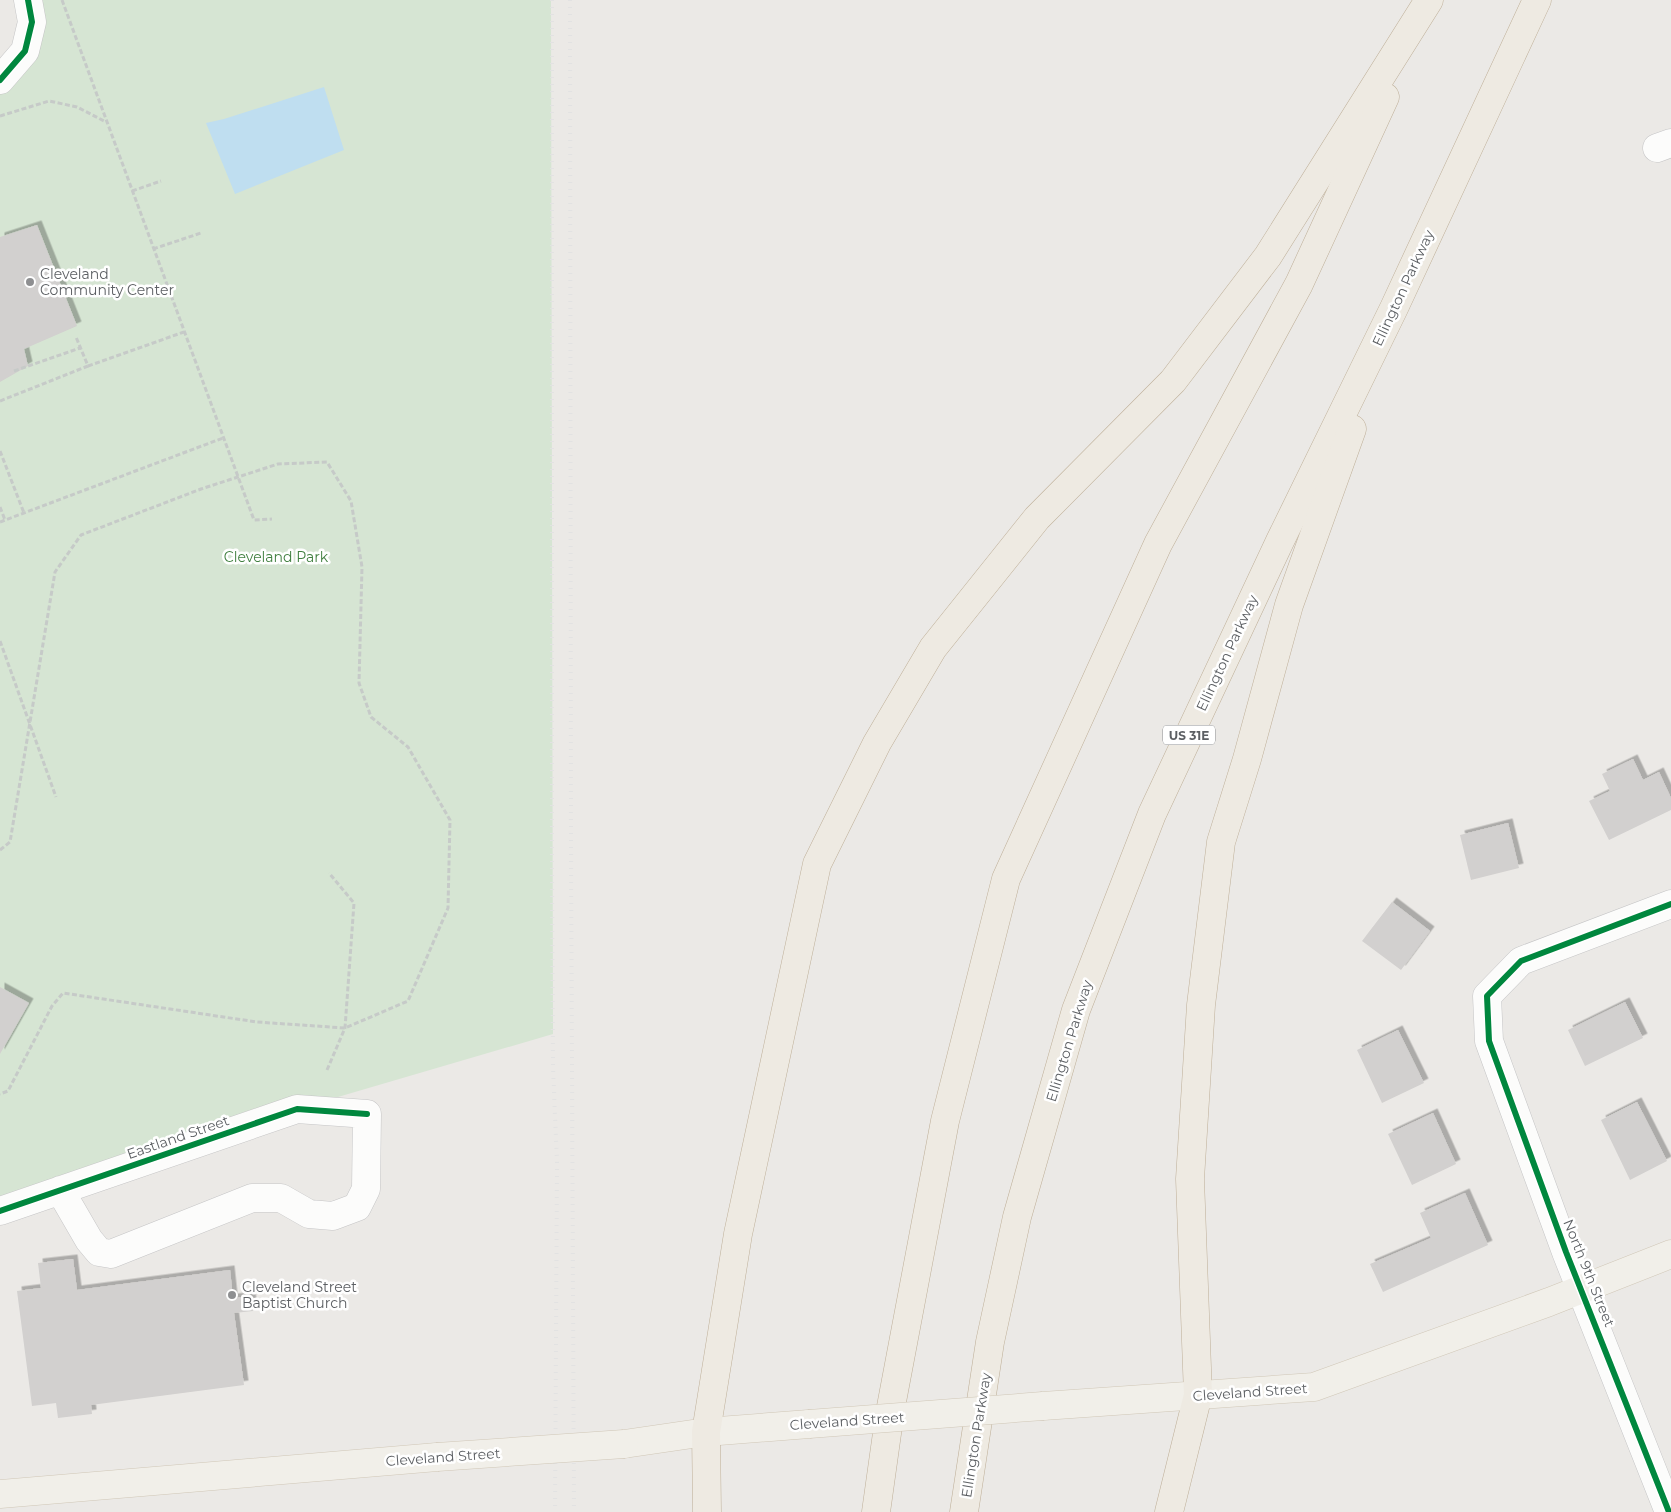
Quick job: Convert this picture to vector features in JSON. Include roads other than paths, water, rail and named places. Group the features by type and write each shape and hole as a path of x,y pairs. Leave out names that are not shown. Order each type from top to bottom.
{"highway":[{"path":"707,1512 706,1432 738,1234 818,864 877,743 933,648 1037,518 1174,381 1268,256 1429,0"},
{"path":"876,1512 890,1412 946,1120 1006,879 1158,544 1300,284 1429,0"},
{"name":"Ellington Parkway","path":"964,1512 990,1342 1015,1227 1076,1010 1152,814 1280,541 1394,308 1538,0"},
{"path":"1169,1512 1198,1395 1190,1178 1201,1005 1222,842 1289,605 1394,308"}],"main road":[{"name":"Cleveland Street","path":"0,1494 436,1457 624,1444 706,1432 1314,1387 1583,1290 1671,1254"}],"street":[{"path":"0,80 25,51 32,22 28,0"},
{"name":"North 9th Street","path":"1669,1512 1583,1290 1566,1252 1489,1041 1488,996 1521,961 1671,904"},
{"name":"Eastland Street","path":"0,1211 60,1190 297,1109 367,1114 366,1189 357,1207 333,1216 309,1214 281,1198 252,1198 111,1254 99,1252 88,1240 60,1190"}],"water":[{"path":"324,87 344,150 235,194 206,123"}],"railway":[{"path":"552,0 552,856 553,1068 557,1162 555,1512"},
{"path":"570,0 574,1512"}],"place":[{"name":"Cleveland Community Center","path":"30,282"},
{"name":"Cleveland Street Baptist Church","path":"232,1295"}],"park label":[{"name":"Cleveland Park","path":"276,557"}]}
